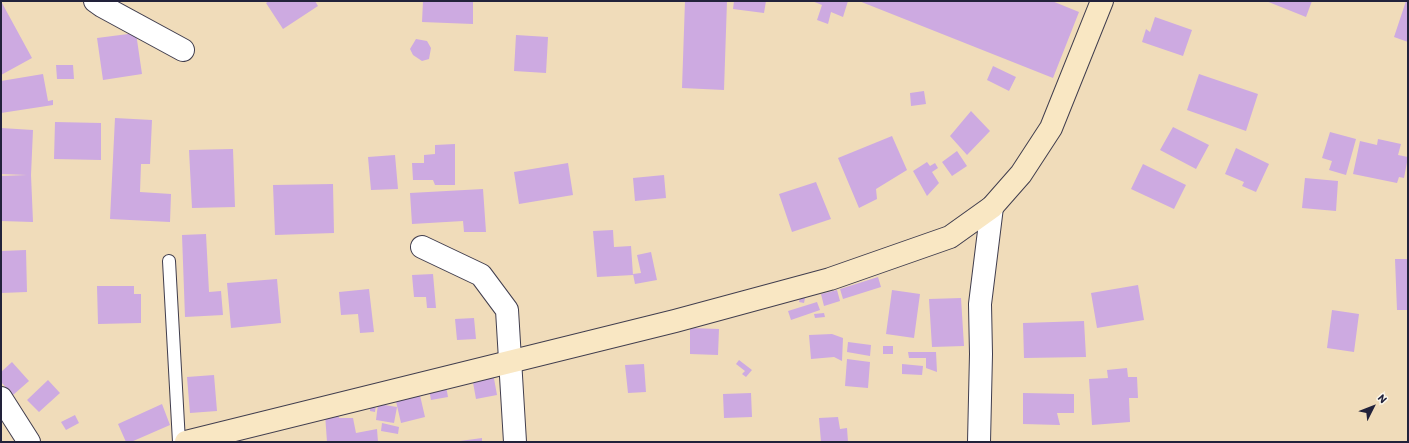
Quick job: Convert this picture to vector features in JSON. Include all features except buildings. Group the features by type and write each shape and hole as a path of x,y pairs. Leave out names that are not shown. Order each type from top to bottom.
{"main road":[{"path":"186,442 675,322 830,279 950,237 992,207 1021,174 1051,128 1102,1"}],"street":[{"path":"95,1 183,50"},
{"path":"979,442 981,354 980,304 992,207"},
{"path":"422,247 481,275 507,310 515,442"},
{"path":"1,398 29,442"}],"lane":[{"path":"169,261 179,442"}]}
